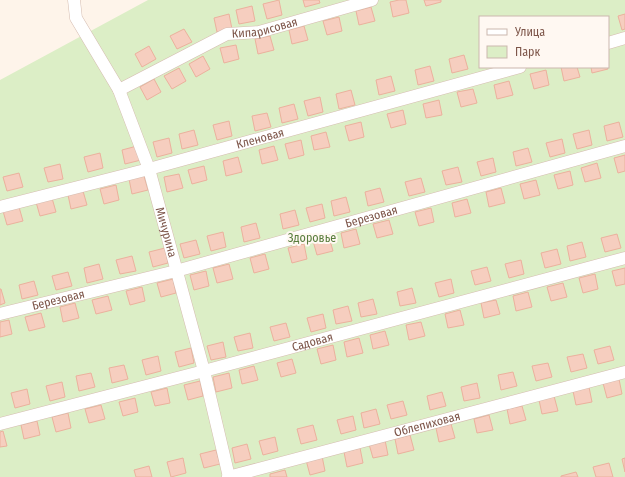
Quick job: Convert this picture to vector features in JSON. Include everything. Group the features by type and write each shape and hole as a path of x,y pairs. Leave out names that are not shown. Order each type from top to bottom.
{"street":[{"name":"Мичурина","path":"74,0 76,18 119,90 149,169 204,371 229,477"},
{"name":"Кипарисовая","path":"119,90 227,34 259,32 372,0"},
{"path":"609,43 625,38"},
{"name":"Кленовая","path":"0,207 149,169 516,68"},
{"name":"Березовая","path":"0,314 176,271 625,146"},
{"name":"Садовая","path":"0,424 625,258"},
{"name":"Облепиховая","path":"229,477 625,372"}],"green space":[{"name":"Здоровье","path":"148,0 625,0 625,477 0,477 0,80"}],"building":[{"path":"279,0 282,15 267,19 263,4"},
{"path":"303,0 319,0 320,3 305,7"},
{"path":"406,0 409,13 393,17 390,2"},
{"path":"424,0 441,0 441,2 426,6"},
{"path":"252,6 255,21 239,24 236,10"},
{"path":"371,7 375,21 359,25 356,11"},
{"path":"229,14 232,29 217,32 214,18"},
{"path":"625,14 625,29 622,30 618,16"},
{"path":"339,17 342,31 327,35 323,21"},
{"path":"304,26 308,40 292,44 289,30"},
{"path":"184,29 192,42 177,49 170,36"},
{"path":"270,36 274,50 258,54 255,39"},
{"path":"236,45 239,59 224,63 220,48"},
{"path":"149,46 156,59 142,67 135,54"},
{"path":"464,55 468,69 452,73 449,59"},
{"path":"203,56 210,69 196,77 189,64"},
{"path":"430,66 434,81 418,85 415,70"},
{"path":"179,68 186,81 172,89 164,76"},
{"path":"561,68 577,68 580,77 564,81"},
{"path":"591,68 608,69 592,73"},
{"path":"546,70 549,85 534,89 530,74"},
{"path":"391,76 395,91 379,95 376,80"},
{"path":"154,79 161,92 147,100 140,87"},
{"path":"509,81 513,95 497,99 494,85"},
{"path":"473,89 477,103 461,107 457,92"},
{"path":"351,90 355,105 339,109 336,94"},
{"path":"320,97 323,112 308,116 304,101"},
{"path":"439,100 442,115 426,118 423,104"},
{"path":"294,104 298,119 282,123 279,108"},
{"path":"403,110 406,124 391,128 387,114"},
{"path":"267,113 271,127 255,131 252,116"},
{"path":"229,121 232,136 217,140 213,125"},
{"path":"361,122 364,137 349,141 345,126"},
{"path":"619,122 623,137 607,141 604,126"},
{"path":"194,130 198,145 182,149 179,134"},
{"path":"589,130 592,145 577,149 573,134"},
{"path":"326,132 330,147 314,150 311,136"},
{"path":"169,138 172,153 157,157 153,142"},
{"path":"562,139 565,153 550,157 546,143"},
{"path":"301,140 304,155 289,159 285,144"},
{"path":"137,146 141,160 125,164 122,150"},
{"path":"274,146 278,160 262,164 259,150"},
{"path":"528,148 532,162 516,166 513,152"},
{"path":"100,153 103,168 88,172 84,157"},
{"path":"625,155 625,171 618,173 614,158"},
{"path":"238,157 242,172 226,176 223,161"},
{"path":"493,158 496,172 481,176 477,162"},
{"path":"597,163 601,178 585,182 581,168"},
{"path":"60,164 63,179 48,182 44,168"},
{"path":"204,166 207,180 192,184 188,170"},
{"path":"458,167 462,182 446,185 442,171"},
{"path":"570,171 573,185 558,189 554,175"},
{"path":"19,173 23,187 7,191 3,177"},
{"path":"179,174 183,188 167,192 164,177"},
{"path":"144,176 148,190 132,194 129,179"},
{"path":"421,178 425,192 409,196 405,182"},
{"path":"536,180 540,195 524,199 520,184"},
{"path":"116,185 119,200 104,204 100,189"},
{"path":"380,188 384,202 368,206 365,192"},
{"path":"501,188 505,203 489,207 486,192"},
{"path":"83,191 87,205 71,209 68,195"},
{"path":"346,197 350,212 334,216 331,201"},
{"path":"52,198 56,212 40,216 36,202"},
{"path":"467,199 471,213 455,217 452,203"},
{"path":"322,204 325,218 310,222 306,208"},
{"path":"19,207 23,221 7,225 3,211"},
{"path":"431,208 434,222 419,226 415,212"},
{"path":"295,210 299,225 283,229 280,214"},
{"path":"389,220 393,234 377,238 373,224"},
{"path":"256,223 260,238 244,242 241,227"},
{"path":"356,229 360,244 344,248 341,233"},
{"path":"223,232 226,247 211,251 207,236"},
{"path":"617,234 621,248 605,252 601,238"},
{"path":"329,237 333,251 317,255 313,241"},
{"path":"196,240 200,254 184,258 180,244"},
{"path":"582,242 586,257 570,261 567,246"},
{"path":"304,244 307,259 292,263 288,248"},
{"path":"165,248 168,263 153,267 149,252"},
{"path":"557,249 561,264 545,268 541,253"},
{"path":"265,254 269,269 254,273 250,258"},
{"path":"132,256 136,271 120,274 116,260"},
{"path":"521,260 524,274 509,278 505,264"},
{"path":"99,264 103,279 87,283 84,268"},
{"path":"229,264 233,279 217,283 213,268"},
{"path":"487,267 491,281 475,285 471,271"},
{"path":"625,268 625,284 616,286 612,271"},
{"path":"206,271 209,286 194,290 190,275"},
{"path":"68,272 72,286 56,290 52,276"},
{"path":"595,274 598,289 583,293 579,278"},
{"path":"173,279 176,293 161,297 157,283"},
{"path":"451,279 454,293 439,297 435,283"},
{"path":"34,281 38,295 22,299 19,285"},
{"path":"563,283 567,297 551,301 547,287"},
{"path":"142,287 145,301 130,305 126,291"},
{"path":"412,288 416,303 400,306 397,292"},
{"path":"0,289 5,303 0,305"},
{"path":"528,292 532,307 516,311 513,296"},
{"path":"108,296 112,310 96,314 92,300"},
{"path":"373,299 377,314 361,317 358,303"},
{"path":"496,300 500,314 484,318 481,303"},
{"path":"75,303 79,318 63,322 60,307"},
{"path":"348,306 352,321 336,324 333,310"},
{"path":"460,310 464,325 448,328 445,314"},
{"path":"41,313 45,327 29,331 25,317"},
{"path":"323,314 326,328 311,332 307,318"},
{"path":"9,320 12,334 0,337 0,322"},
{"path":"421,322 425,336 409,340 406,325"},
{"path":"286,323 290,337 274,341 270,327"},
{"path":"385,331 389,345 373,349 370,335"},
{"path":"250,333 253,348 238,351 234,337"},
{"path":"359,338 363,353 347,357 344,342"},
{"path":"223,342 226,357 211,360 207,346"},
{"path":"333,345 336,360 321,364 317,349"},
{"path":"610,346 614,360 598,364 594,350"},
{"path":"191,348 194,363 179,367 175,352"},
{"path":"583,354 587,368 571,372 567,357"},
{"path":"158,356 161,371 146,375 142,360"},
{"path":"292,359 296,373 281,377 277,363"},
{"path":"548,363 552,377 536,381 532,366"},
{"path":"124,365 128,379 112,383 109,368"},
{"path":"254,366 258,380 242,384 239,370"},
{"path":"513,372 517,386 501,390 498,375"},
{"path":"91,373 95,387 79,391 76,376"},
{"path":"229,373 232,388 216,392 213,377"},
{"path":"619,379 622,394 607,398 603,383"},
{"path":"200,381 203,396 188,400 184,385"},
{"path":"62,382 65,397 50,401 46,386"},
{"path":"477,383 480,398 464,401 461,387"},
{"path":"589,387 592,402 576,405 573,391"},
{"path":"167,388 170,403 155,406 151,392"},
{"path":"27,389 30,404 15,408 11,393"},
{"path":"442,392 446,406 430,410 427,396"},
{"path":"554,396 558,411 542,414 539,400"},
{"path":"135,398 138,412 123,416 119,402"},
{"path":"403,401 407,415 391,419 387,405"},
{"path":"101,405 105,419 89,423 85,409"},
{"path":"522,406 526,420 510,424 507,409"},
{"path":"376,409 380,424 364,428 361,413"},
{"path":"68,413 71,428 56,432 52,417"},
{"path":"489,415 493,430 477,433 474,419"},
{"path":"353,416 356,430 341,434 337,420"},
{"path":"37,421 40,435 24,439 21,425"},
{"path":"451,424 455,438 439,442 436,428"},
{"path":"313,425 317,440 301,444 297,429"},
{"path":"3,431 7,446 0,447 0,432"},
{"path":"410,435 414,450 398,454 395,439"},
{"path":"275,437 278,451 263,455 259,441"},
{"path":"385,440 388,455 373,458 369,444"},
{"path":"247,444 251,459 235,463 232,448"},
{"path":"360,448 363,463 347,467 344,452"},
{"path":"216,450 220,464 204,468 200,454"},
{"path":"322,456 325,471 310,475 306,460"},
{"path":"183,458 186,473 171,477 167,462"},
{"path":"625,458 625,472 622,459"},
{"path":"609,463 613,477 596,477 593,467"},
{"path":"149,466 152,477 136,477 134,470"},
{"path":"285,470 287,477 270,477 270,474"},
{"path":"576,472 578,477 561,477 561,476"}]}
